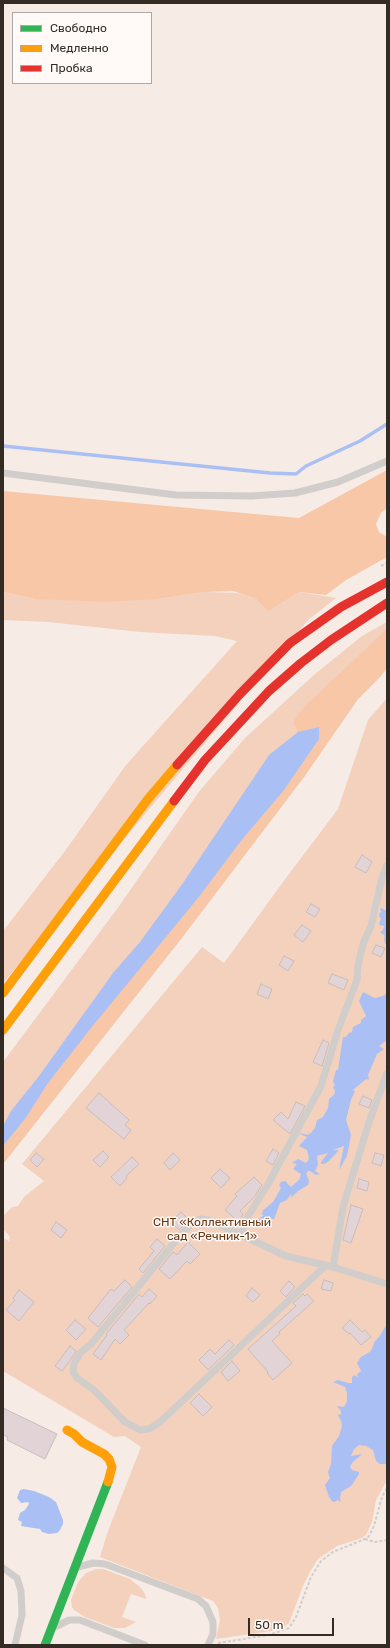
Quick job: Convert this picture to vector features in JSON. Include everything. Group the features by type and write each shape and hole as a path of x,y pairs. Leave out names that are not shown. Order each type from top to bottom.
{"main road":[{"path":"3,993 148,799 195,743 240,694 290,643 340,607 387,582"},
{"path":"3,1030 175,799 205,760 237,724 269,691 301,664 331,640 387,603"},
{"path":"46,1642 109,1479 112,1467 109,1459 104,1454 82,1442 74,1434 66,1430"}],"lane":[{"path":"3,473 176,495 252,496 296,493 338,482 387,461"},
{"path":"242,1234 248,1216 260,1199 321,1086 338,1030 356,984 361,951 371,926 381,882 387,865"},
{"path":"334,1267 345,1201 372,1112 387,1073"},
{"path":"325,1266 228,1359 155,1426 145,1430 129,1425 113,1412 91,1387 77,1378 73,1372 75,1361 137,1289 174,1243 196,1220 200,1218 209,1220 242,1234 286,1256 334,1267 387,1284"},
{"path":"70,1577 81,1565 93,1563 105,1564 198,1599 206,1606 213,1622 213,1634 208,1645"},
{"path":"3,1568 17,1578 21,1591 22,1615 15,1645"},
{"path":"46,1642 52,1632 60,1624 69,1620 74,1620 86,1622 145,1645"}],"path":[{"path":"208,1645 268,1635 289,1628 296,1617 311,1577 321,1561 333,1552 365,1539 371,1533 379,1504 387,1488"},
{"path":"365,1539 375,1542 387,1540"}],"green space":[{"path":"3,592 35,599 158,599 204,592 237,593 256,599 268,612 299,592 336,598 308,620 3,983 3,931 65,851 126,765 237,641 215,636 140,632 49,622 3,620"},
{"path":"387,622 387,668 358,699 304,777 181,939 3,1164 3,1062 117,909 198,793 245,738 315,674 362,636"},
{"name":"СНТ «Коллективный сад «Речник-1»","path":"387,698 387,1480 376,1500 372,1522 366,1535 362,1538 337,1546 318,1559 303,1586 289,1623 283,1628 271,1631 216,1639 220,1620 218,1608 213,1601 100,1557 108,1531 141,1447 125,1436 114,1437 3,1371 3,1238 9,1241 10,1237 3,1229 3,1216 12,1207 18,1206 24,1197 44,1181 22,1164 202,947 224,963 338,809 368,720"},
{"path":"96,1569 103,1569 130,1579 140,1587 145,1594 146,1599 131,1594 122,1617 136,1622 125,1628 114,1628 85,1617 74,1610 71,1600 78,1582 86,1573"}],"shaded area":[{"path":"387,470 387,508 381,513 376,524 379,532 387,537 387,557 346,580 326,595 299,592 268,612 256,599 233,591 204,592 158,599 107,602 35,599 3,592 3,491 299,518"},
{"path":"387,629 387,668 358,699 304,777 181,939 3,1164 3,1146 25,1119 48,1083 133,975 198,898 240,842 284,790 319,739 319,727 298,732 293,722 304,707"}],"water":[{"path":"319,727 319,739 284,790 240,842 198,898 91,1028 48,1083 25,1119 3,1146 3,1126 11,1111 39,1076 113,973 140,942 183,883 269,755 298,732"},
{"path":"381,908 387,911 387,943 385,944 385,936 380,932 383,930 384,926 379,925 381,918 379,914 381,912"},
{"path":"363,992 375,998 383,996 387,993 387,1040 379,1046 384,1049 377,1054 368,1075 369,1080 366,1079 353,1090 355,1091 346,1120 351,1135 347,1156 339,1170 344,1146 333,1150 338,1151 329,1161 324,1164 321,1164 321,1162 328,1153 317,1156 318,1165 315,1171 320,1174 316,1175 308,1171 306,1173 309,1181 308,1185 292,1197 291,1194 287,1200 280,1203 274,1219 265,1219 259,1224 259,1219 264,1215 261,1214 263,1212 262,1211 273,1202 281,1188 279,1185 281,1182 285,1181 291,1187 299,1180 301,1174 293,1169 297,1164 292,1163 298,1159 306,1163 308,1161 309,1158 307,1150 299,1146 307,1137 298,1133 309,1135 308,1132 310,1134 315,1128 317,1120 323,1117 328,1108 329,1099 334,1095 335,1091 333,1087 335,1085 333,1081 336,1070 338,1070 343,1037 346,1037 352,1032 353,1027 361,1023 361,1020 366,1016 359,1001"},
{"path":"387,1324 387,1464 380,1464 376,1461 373,1450 366,1446 359,1445 354,1449 351,1456 362,1454 352,1463 350,1467 352,1470 359,1472 359,1474 351,1486 341,1492 341,1502 338,1500 334,1502 329,1497 325,1485 330,1478 328,1472 331,1464 332,1446 339,1436 342,1426 338,1415 341,1414 341,1411 337,1406 344,1407 347,1401 347,1393 345,1387 333,1382 338,1380 352,1383 352,1377 355,1375 358,1378 357,1374 361,1371 357,1363 361,1357 371,1351 375,1341"},
{"path":"24,1489 49,1497 56,1502 63,1520 63,1524 57,1533 49,1534 42,1532 40,1529 21,1526 22,1522 18,1520 20,1513 25,1510 29,1504 28,1502 21,1503 17,1498 20,1490"}],"building":[{"path":"362,855 372,862 366,873 355,867"},
{"path":"311,904 320,909 315,917 306,912"},
{"path":"302,925 311,931 303,942 294,935"},
{"path":"376,945 385,948 381,957 372,953"},
{"path":"284,956 294,961 288,971 279,965"},
{"path":"332,974 348,980 344,990 328,983"},
{"path":"261,984 272,989 268,999 257,994"},
{"path":"323,1040 329,1043 322,1066 313,1062"},
{"path":"99,1093 129,1120 125,1125 131,1130 124,1139 86,1108"},
{"path":"363,1096 372,1100 369,1108 359,1104"},
{"path":"296,1102 305,1106 290,1134 273,1120 281,1112 288,1119"},
{"path":"273,1149 279,1153 273,1165 266,1161"},
{"path":"103,1151 109,1157 100,1167 93,1160"},
{"path":"36,1153 44,1159 37,1167 30,1160"},
{"path":"173,1153 180,1160 170,1170 164,1163"},
{"path":"375,1153 384,1155 381,1166 372,1163"},
{"path":"132,1157 139,1164 126,1176 127,1178 120,1186 111,1177"},
{"path":"220,1169 230,1178 221,1188 211,1178"},
{"path":"254,1177 262,1185 255,1196 240,1211 243,1214 239,1222 225,1210 237,1196 235,1194"},
{"path":"359,1179 369,1182 367,1191 357,1188"},
{"path":"351,1205 363,1209 351,1243 343,1240"},
{"path":"181,1212 189,1220 179,1230 171,1222"},
{"path":"56,1222 67,1230 61,1238 51,1230"},
{"path":"157,1239 165,1246 143,1273 139,1269 154,1251 150,1247"},
{"path":"188,1242 200,1254 190,1264 187,1261 170,1279 159,1269 173,1252 177,1255"},
{"path":"125,1280 132,1287 98,1327 88,1318 111,1289 114,1291"},
{"path":"324,1280 333,1283 331,1291 321,1289"},
{"path":"289,1281 295,1287 286,1297 280,1291"},
{"path":"252,1288 260,1295 253,1302 246,1296"},
{"path":"149,1289 157,1296 124,1330 129,1335 120,1344 115,1339 101,1360 93,1354 107,1335 106,1334 139,1294 142,1297"},
{"path":"19,1290 34,1302 19,1321 6,1310 15,1300 13,1298"},
{"path":"303,1294 305,1296 307,1294 314,1301 279,1332 280,1334 272,1341 292,1363 273,1380 248,1349 296,1306 293,1303"},
{"path":"75,1320 86,1329 76,1340 66,1330"},
{"path":"350,1320 362,1332 365,1330 371,1337 361,1345 350,1333 349,1334 342,1328"},
{"path":"229,1340 234,1345 208,1370 199,1360 210,1349 215,1354"},
{"path":"70,1346 76,1351 62,1371 55,1366"},
{"path":"232,1361 240,1371 228,1381 221,1372"},
{"path":"199,1394 212,1407 203,1416 190,1403"},
{"path":"3,1408 57,1434 45,1459 7,1440 8,1437 3,1435"}],"waterway":[{"path":"3,446 270,473 296,474 306,466 360,441 387,424"}],"traffic: fast":[{"path":"45,1645 108,1482"}],"traffic: slow":[{"path":"3,993 148,799 177,765"},
{"path":"3,1030 174,801"},
{"path":"67,1430 74,1434 82,1442 104,1454 109,1459 112,1467 108,1482"}],"traffic: jam":[{"path":"177,765 240,694 290,643 341,607 387,582"},
{"path":"174,801 205,760 269,691 301,663 331,640 387,603"}]}
